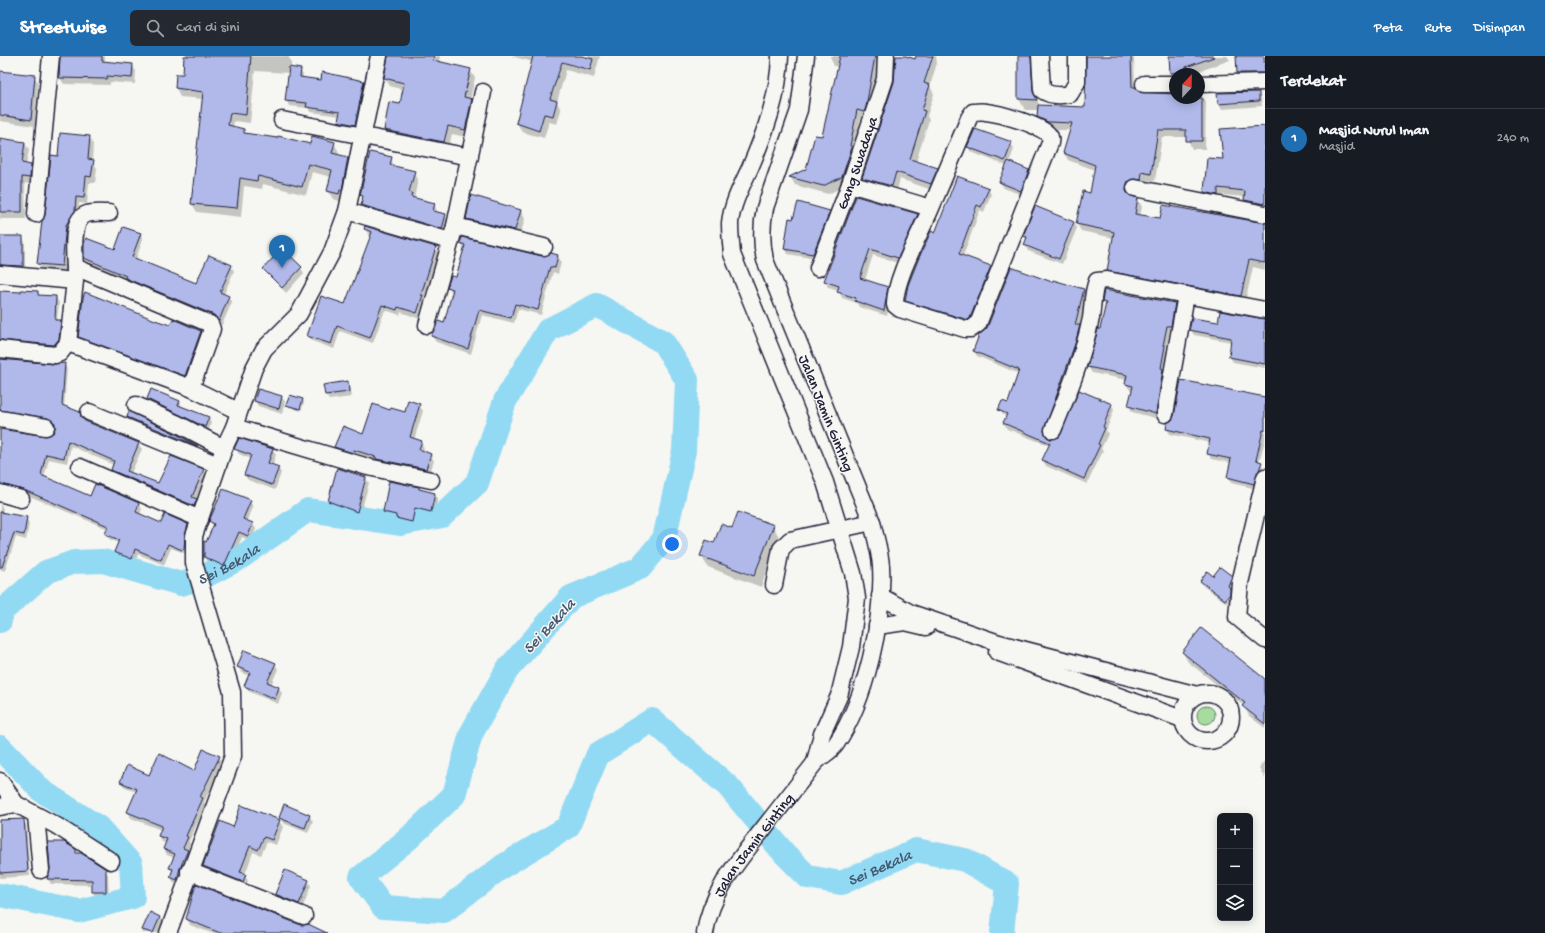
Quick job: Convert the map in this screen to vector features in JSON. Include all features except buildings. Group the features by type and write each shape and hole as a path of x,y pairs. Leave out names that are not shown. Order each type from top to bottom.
{"street":[{"path":"36,214 51,56"},
{"path":"169,933 189,871 232,756 232,692 194,563 194,536 224,448 234,427 238,411 254,368 264,349 299,314 332,252 347,211 379,56"},
{"name":"Jalan Jamin Ginting","path":"780,56 777,89 763,135 734,208 730,222 732,254 825,482 853,574 857,598 852,647 839,696 822,734 815,762"},
{"name":"Jalan Jamin Ginting","path":"705,933 711,908 735,865 800,784 815,762 836,745 857,702 873,652 877,626 881,566 872,522 766,260 761,241 765,208 798,110 806,56"},
{"name":"Gang Swadaya","path":"818,268 850,184 885,79 886,56"},
{"path":"1040,56 1042,90 1048,94 1061,96 1070,94 1077,82 1077,56"},
{"path":"1205,84 1265,82"},
{"path":"1144,84 1169,84"},
{"path":"427,325 455,226 483,92"},
{"path":"986,111 1012,118 1047,132 1050,137 1050,143 1035,184 978,324 971,329 965,329 900,309 895,305 896,294 902,275 931,208 966,124 973,112 986,111"},
{"path":"282,120 470,157"},
{"path":"850,184 931,208"},
{"path":"1135,188 1265,214"},
{"path":"347,211 450,241"},
{"path":"0,349 56,355 60,353 68,343 75,274 74,233 78,223 83,216 88,213 109,213"},
{"path":"455,226 544,247"},
{"path":"0,274 75,274 210,324 212,329 191,388"},
{"path":"1053,430 1069,392 1080,358 1091,318 1097,281 1106,280 1265,310"},
{"path":"1165,414 1186,295"},
{"path":"68,343 191,388 238,411"},
{"path":"136,405 178,424 224,448"},
{"path":"89,412 218,465"},
{"path":"0,419 46,427"},
{"path":"234,427 368,467 431,480"},
{"path":"80,467 200,519"},
{"path":"1265,477 1240,583 1236,611 1237,617 1265,640"},
{"path":"0,493 21,499"},
{"path":"774,585 781,549 790,540 872,522"},
{"path":"880,596 911,613 1182,719"},
{"path":"877,626 905,622 998,647 1197,694 1212,693 1225,702 1231,716 1227,730 1216,740 1200,741 1188,733 1182,719 1186,704 1197,694"},
{"path":"0,781 16,804 57,826 111,861"},
{"path":"0,807 16,804"},
{"path":"36,816 41,870"},
{"path":"189,871 304,916"}],"green space":[{"path":"1206,706 1212,709 1215,715 1212,721 1206,724 1200,721 1197,715 1200,709"}],"waterway":[{"name":"Sei Bekala","path":"0,621 1,612 46,572 74,562 103,561 181,584 203,577 240,558 308,510 400,524 442,516 477,483 505,401 548,330 597,305 663,342 687,380 684,451 664,539 640,568 571,597 507,670 471,734 454,795 408,839 361,877 383,907 444,911 503,866 568,827 598,754 652,720 728,786 784,853 808,877 841,883 916,850 965,860 1007,884 1002,933"},
{"name":"Sei Bekala","path":"0,747 42,791 98,827 131,864 133,897 79,911 0,895"}],"place":[{"name":"Masjid Nurul Iman","path":"282,268"}]}
